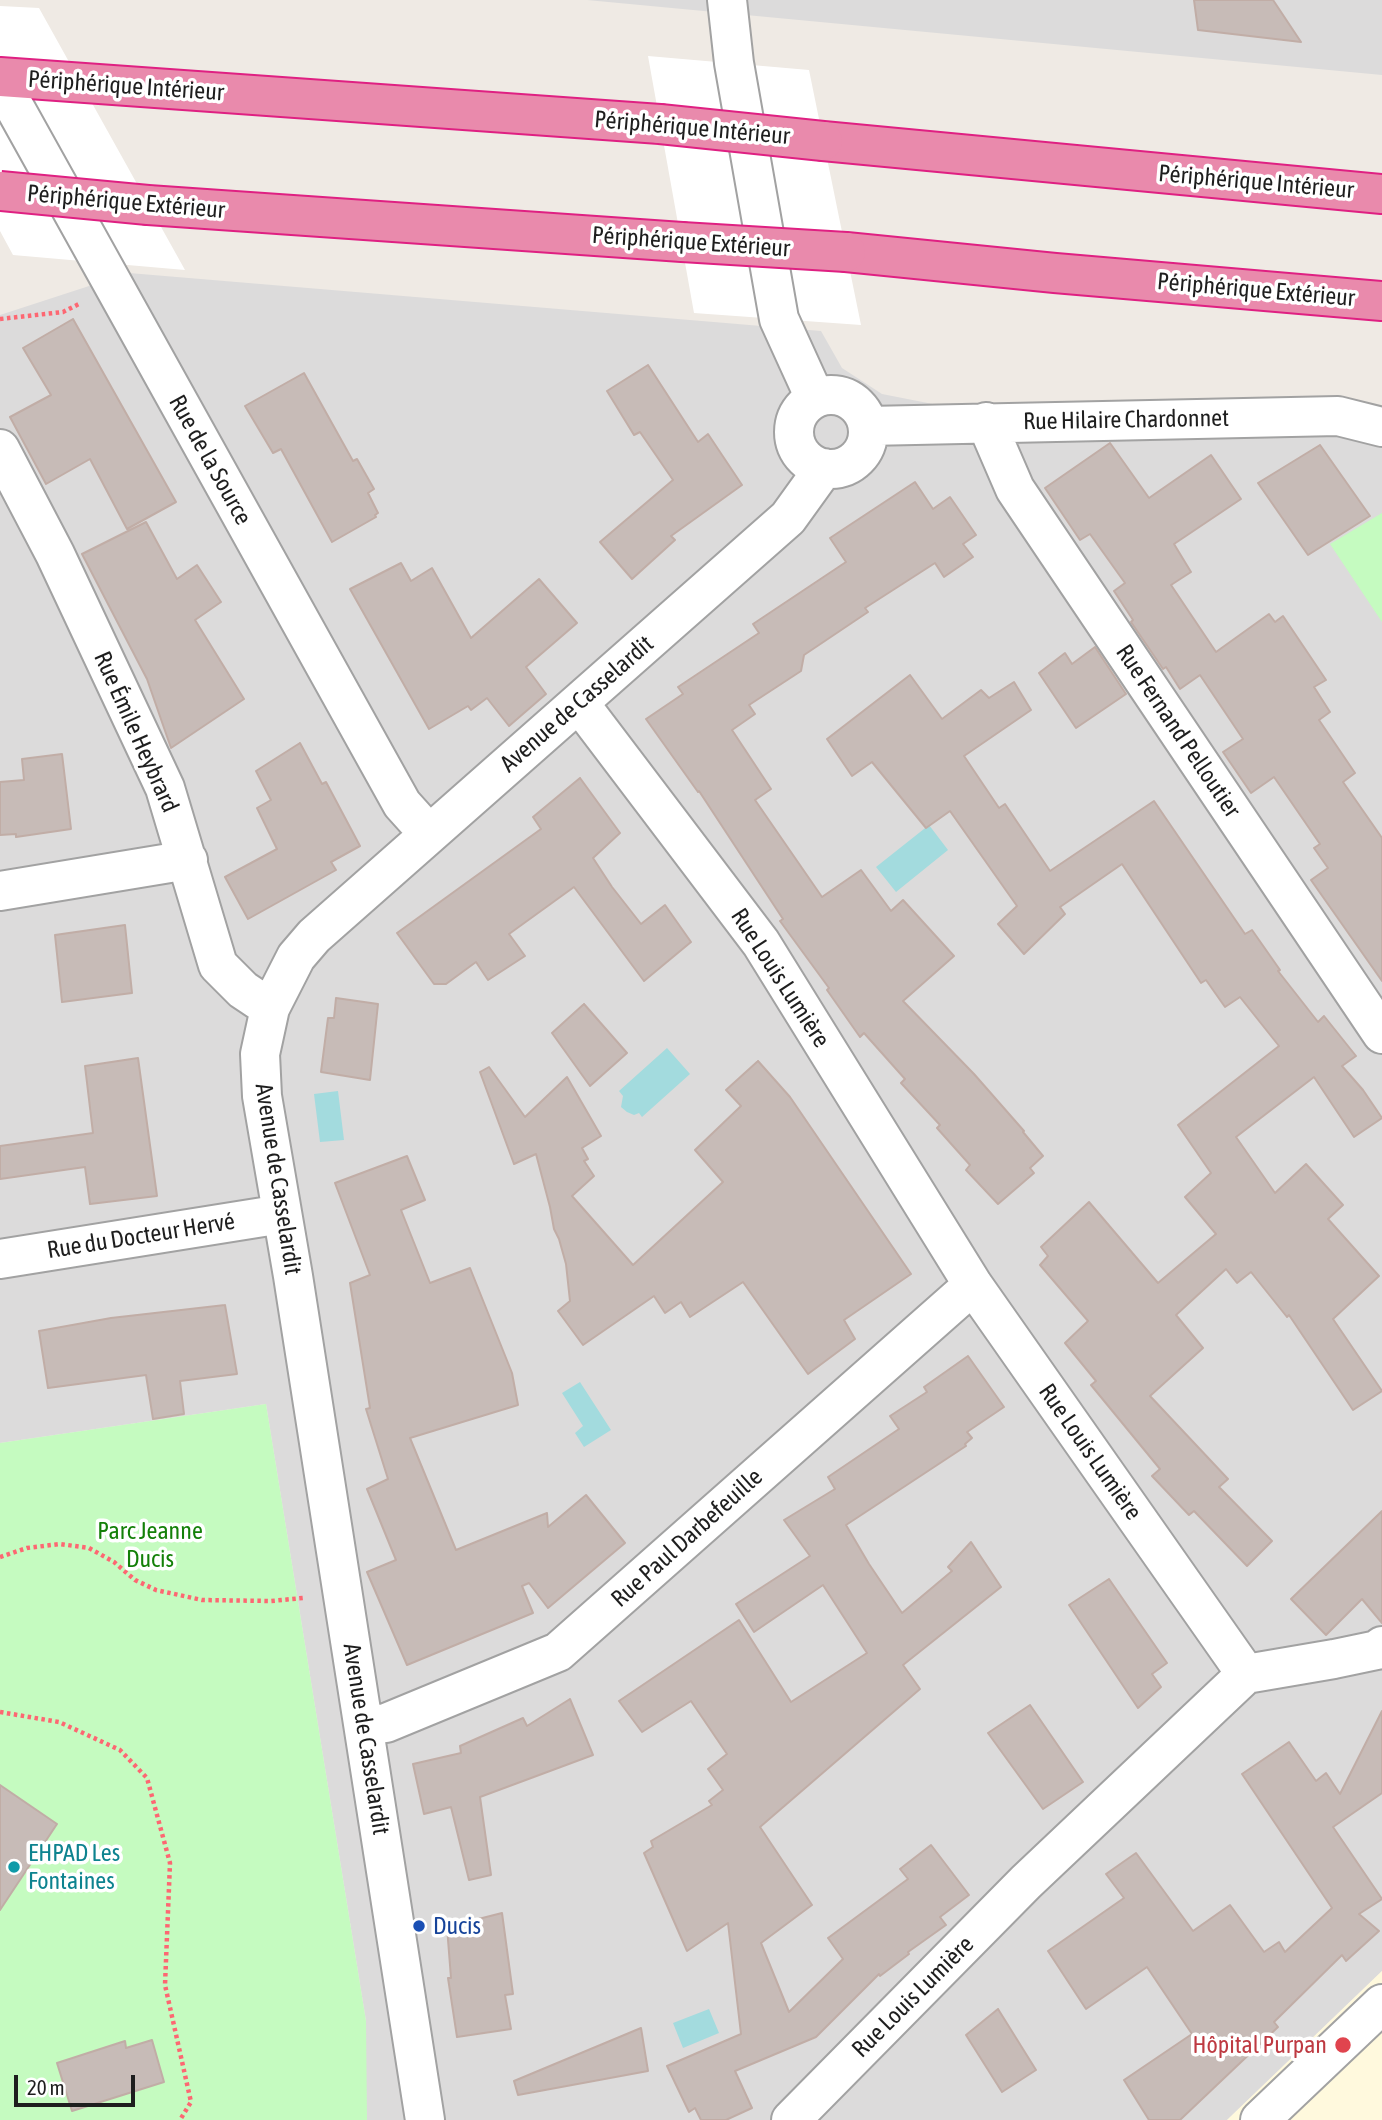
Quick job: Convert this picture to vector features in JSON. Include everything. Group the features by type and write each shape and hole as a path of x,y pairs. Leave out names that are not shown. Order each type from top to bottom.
{"highway":[{"name":"Périphérique Intérieur","path":"0,79 80,82 660,124 1382,194"},
{"name":"Périphérique Extérieur","path":"0,191 148,205 846,252 1382,301"}],"street":[{"path":"727,0 734,63 779,319 815,398"},
{"name":"Rue de la Source","path":"0,79 402,804 429,834"},
{"path":"829,394 854,403 863,413 868,426 867,440 861,453 851,463 838,468 824,468 803,457 794,436 794,424 799,413 815,398 829,394"},
{"name":"Rue Hilaire Chardonnet","path":"868,426 1338,416 1382,427"},
{"name":"Rue Fernand Pelloutier","path":"986,422 1015,489 1382,1034"},
{"name":"Rue Émile Heybrard","path":"0,449 55,554 165,788 218,965 243,990 270,1008"},
{"name":"Avenue de Casselardit","path":"425,2120 262,1096 260,1054 270,1008 296,957 314,936 788,518 824,468"},
{"name":"Rue Louis Lumière","path":"579,703 761,943 973,1285 1245,1674 1026,1882 791,2120"},
{"path":"0,891 188,860"},
{"name":"Rue du Docteur Hervé","path":"0,1259 282,1214"},
{"name":"Rue Paul Darbefeuille","path":"363,1726 386,1723 558,1652 973,1285"},
{"path":"1245,1674 1334,1660 1377,1650 1382,1646"},
{"path":"1260,2120 1382,2004"}],"path":[{"path":"0,319 63,312 111,282"},
{"path":"0,1557 27,1548 60,1544 89,1548 114,1562 135,1580 156,1590 202,1600 271,1601 314,1596"},
{"path":"0,1712 59,1722 120,1751 146,1778 170,1863 165,1985 191,2102 180,2120"}],"shaded area":[{"path":"587,0 1382,0 1382,75"},
{"path":"129,273 821,331 842,368 882,394 943,406 1362,402 1382,409 1382,1971 1227,2120 366,2120 362,2087 366,2021 266,1404 0,1443 0,315"},
{"name":"Hôpital Purpan","path":"1382,1971 1382,2120 1227,2120"}],"green space":[{"path":"1382,513 1382,622 1330,544"},
{"name":"Parc Jeanne Ducis","path":"266,1404 366,2021 367,2120 0,2120 0,1443"}],"water":[{"path":"929,825 948,850 896,892 876,867"},
{"path":"667,1048 690,1074 642,1117 639,1113 634,1115 627,1112 621,1107 623,1096 619,1091"},
{"path":"338,1091 344,1140 320,1142 314,1094"},
{"path":"580,1382 611,1430 584,1447 575,1433 583,1426 562,1393"},
{"path":"709,2009 719,2033 683,2048 673,2023"}],"pier":[{"path":"0,6 39,8 185,270 13,255 0,231"},
{"path":"648,56 809,70 861,325 694,313"}],"building":[{"path":"1194,0 1273,0 1301,42 1198,30"},
{"path":"73,319 176,502 127,529 90,459 46,484 10,417 51,395 23,348"},
{"path":"648,365 698,442 708,434 742,485 671,536 675,540 632,579 600,542 673,480 640,432 634,435 607,391"},
{"path":"304,373 353,461 357,459 374,489 368,493 378,513 376,517 332,542 281,449 273,453 245,406"},
{"path":"1110,443 1149,498 1211,455 1241,499 1174,544 1191,572 1171,585 1216,652 1269,614 1275,622 1283,616 1326,680 1314,687 1330,712 1319,720 1355,773 1343,782 1382,838 1382,981 1311,880 1328,868 1314,848 1320,844 1274,777 1251,793 1223,752 1243,739 1200,675 1180,689 1166,667 1163,669 1114,591 1125,583 1090,534 1080,540 1045,488"},
{"path":"1320,445 1370,516 1308,555 1258,483"},
{"path":"915,482 933,509 950,497 976,535 963,544 973,557 944,577 935,563 865,608 868,612 804,655 801,671 749,705 755,714 732,730 771,789 755,800 822,897 861,870 891,911 903,900 954,956 903,1001 974,1074 1043,1156 1030,1168 1034,1173 998,1204 966,1170 970,1165 937,1128 940,1125 901,1083 905,1079 864,1033 860,1037 827,990 829,988 780,921 783,919 699,791 646,719 683,694 678,687 759,633 753,624 846,562 830,538"},
{"path":"146,522 177,579 197,565 221,602 195,620 244,699 171,748 147,679 82,554"},
{"path":"401,563 411,581 432,568 471,638 539,579 577,623 526,667 546,694 509,726 487,698 471,710 468,706 429,729 350,589"},
{"path":"1095,647 1126,694 1076,728 1039,673 1065,653 1072,664"},
{"path":"910,675 942,719 981,690 989,698 1014,682 1031,710 964,756 999,808 1005,804 1050,871 1154,801 1245,934 1252,930 1280,970 1278,971 1318,1022 1324,1016 1356,1056 1342,1066 1382,1118 1354,1137 1314,1077 1236,1137 1275,1193 1306,1164 1343,1205 1328,1219 1379,1276 1333,1319 1382,1391 1353,1410 1289,1315 1287,1317 1251,1272 1237,1283 1226,1269 1176,1315 1203,1348 1150,1396 1228,1479 1219,1487 1272,1541 1247,1566 1194,1511 1189,1515 1152,1476 1160,1469 1091,1385 1096,1381 1065,1343 1088,1321 1040,1265 1048,1256 1041,1247 1089,1202 1158,1283 1216,1234 1185,1197 1211,1173 1178,1125 1279,1046 1240,997 1225,1007 1206,980 1201,983 1122,864 1060,907 1065,914 1024,954 998,924 1017,906 950,811 926,828 872,762 852,776 827,739"},
{"path":"300,743 322,784 326,782 360,846 331,862 336,870 248,919 225,877 277,849 257,808 271,800 256,771"},
{"path":"62,754 71,829 16,837 16,834 0,835 0,782 24,780 22,759"},
{"path":"580,778 620,833 593,858 612,887 641,924 665,905 691,942 644,981 574,887 509,934 525,956 488,980 476,962 446,984 434,984 397,933 541,829 533,817"},
{"path":"125,925 132,993 62,1002 55,935"},
{"path":"336,998 378,1004 370,1080 321,1072 328,1018 334,1018"},
{"path":"584,1004 627,1053 590,1086 552,1033"},
{"path":"138,1058 157,1196 90,1204 85,1167 0,1179 0,1146 93,1133 85,1066"},
{"path":"758,1061 790,1097 911,1274 844,1320 855,1339 808,1374 743,1282 690,1317 681,1302 665,1313 654,1296 583,1345 558,1311 570,1301 566,1264 554,1229 536,1154 514,1164 480,1072 489,1067 525,1117 567,1077 601,1136 582,1148 588,1159 584,1161 594,1176 572,1196 633,1265 723,1182 695,1150 741,1106 726,1090"},
{"path":"407,1156 425,1200 401,1210 430,1283 470,1268 512,1373 518,1405 410,1438 456,1550 547,1513 548,1527 586,1495 625,1543 548,1608 529,1583 522,1586 533,1613 407,1665 367,1572 396,1560 367,1489 388,1479 366,1409 370,1408 350,1283 370,1275 335,1183"},
{"path":"225,1305 237,1374 180,1381 184,1414 153,1419 146,1375 48,1388 39,1331 111,1318"},
{"path":"968,1356 1004,1407 967,1432 972,1438 966,1446 846,1525 902,1613 952,1571 948,1567 971,1542 1001,1587 903,1665 920,1689 760,1827 812,1905 761,1943 789,2012 843,1959 828,1938 908,1879 900,1869 931,1845 969,1895 940,1917 946,1925 880,1976 879,1974 816,2037 735,2071 752,2108 726,2120 701,2120 695,2108 689,2112 667,2066 741,2034 728,1923 687,1951 644,1853 653,1847 651,1841 712,1805 709,1801 723,1790 708,1769 727,1754 691,1701 642,1732 619,1701 739,1620 791,1702 867,1653 823,1585 754,1632 736,1604 810,1556 784,1520 835,1489 828,1477 899,1429 890,1416 927,1392 924,1387"},
{"path":"1382,1511 1382,1623 1362,1599 1326,1635 1291,1599"},
{"path":"1109,1579 1167,1663 1152,1674 1161,1687 1138,1708 1069,1605"},
{"path":"570,1699 593,1755 480,1797 491,1875 469,1880 451,1807 424,1814 413,1764 461,1753 460,1746 523,1718 527,1726"},
{"path":"1030,1705 1083,1782 1043,1809 988,1733"},
{"path":"1382,1711 1382,1793 1333,1827 1382,1899 1359,1914 1379,1931 1346,1961 1342,1955 1274,2022 1278,2027 1180,2120 1149,2120 1124,2080 1192,2034 1147,1967 1086,2009 1048,1951 1124,1898 1106,1874 1136,1853 1193,1931 1230,1905 1264,1952 1279,1942 1285,1952 1332,1908 1242,1774 1289,1742 1316,1781 1326,1773 1340,1794"},
{"name":"EHPAD Les Fontaines","path":"0,1785 57,1824 0,1910"},
{"path":"502,1913 513,1994 505,1995 511,2029 457,2037 448,1978 451,1978 447,1927"},
{"path":"998,2009 1036,2070 1002,2092 966,2035"},
{"path":"641,2028 648,2071 518,2095 514,2081"},
{"path":"152,2040 164,2082 72,2111 57,2063 125,2041 126,2048"}],"place":[{"name":"EHPAD Les Fontaines","path":"14,1867"},
{"name":"Ducis","path":"419,1926"},
{"name":"Hôpital Purpan","path":"1343,2045"}]}
